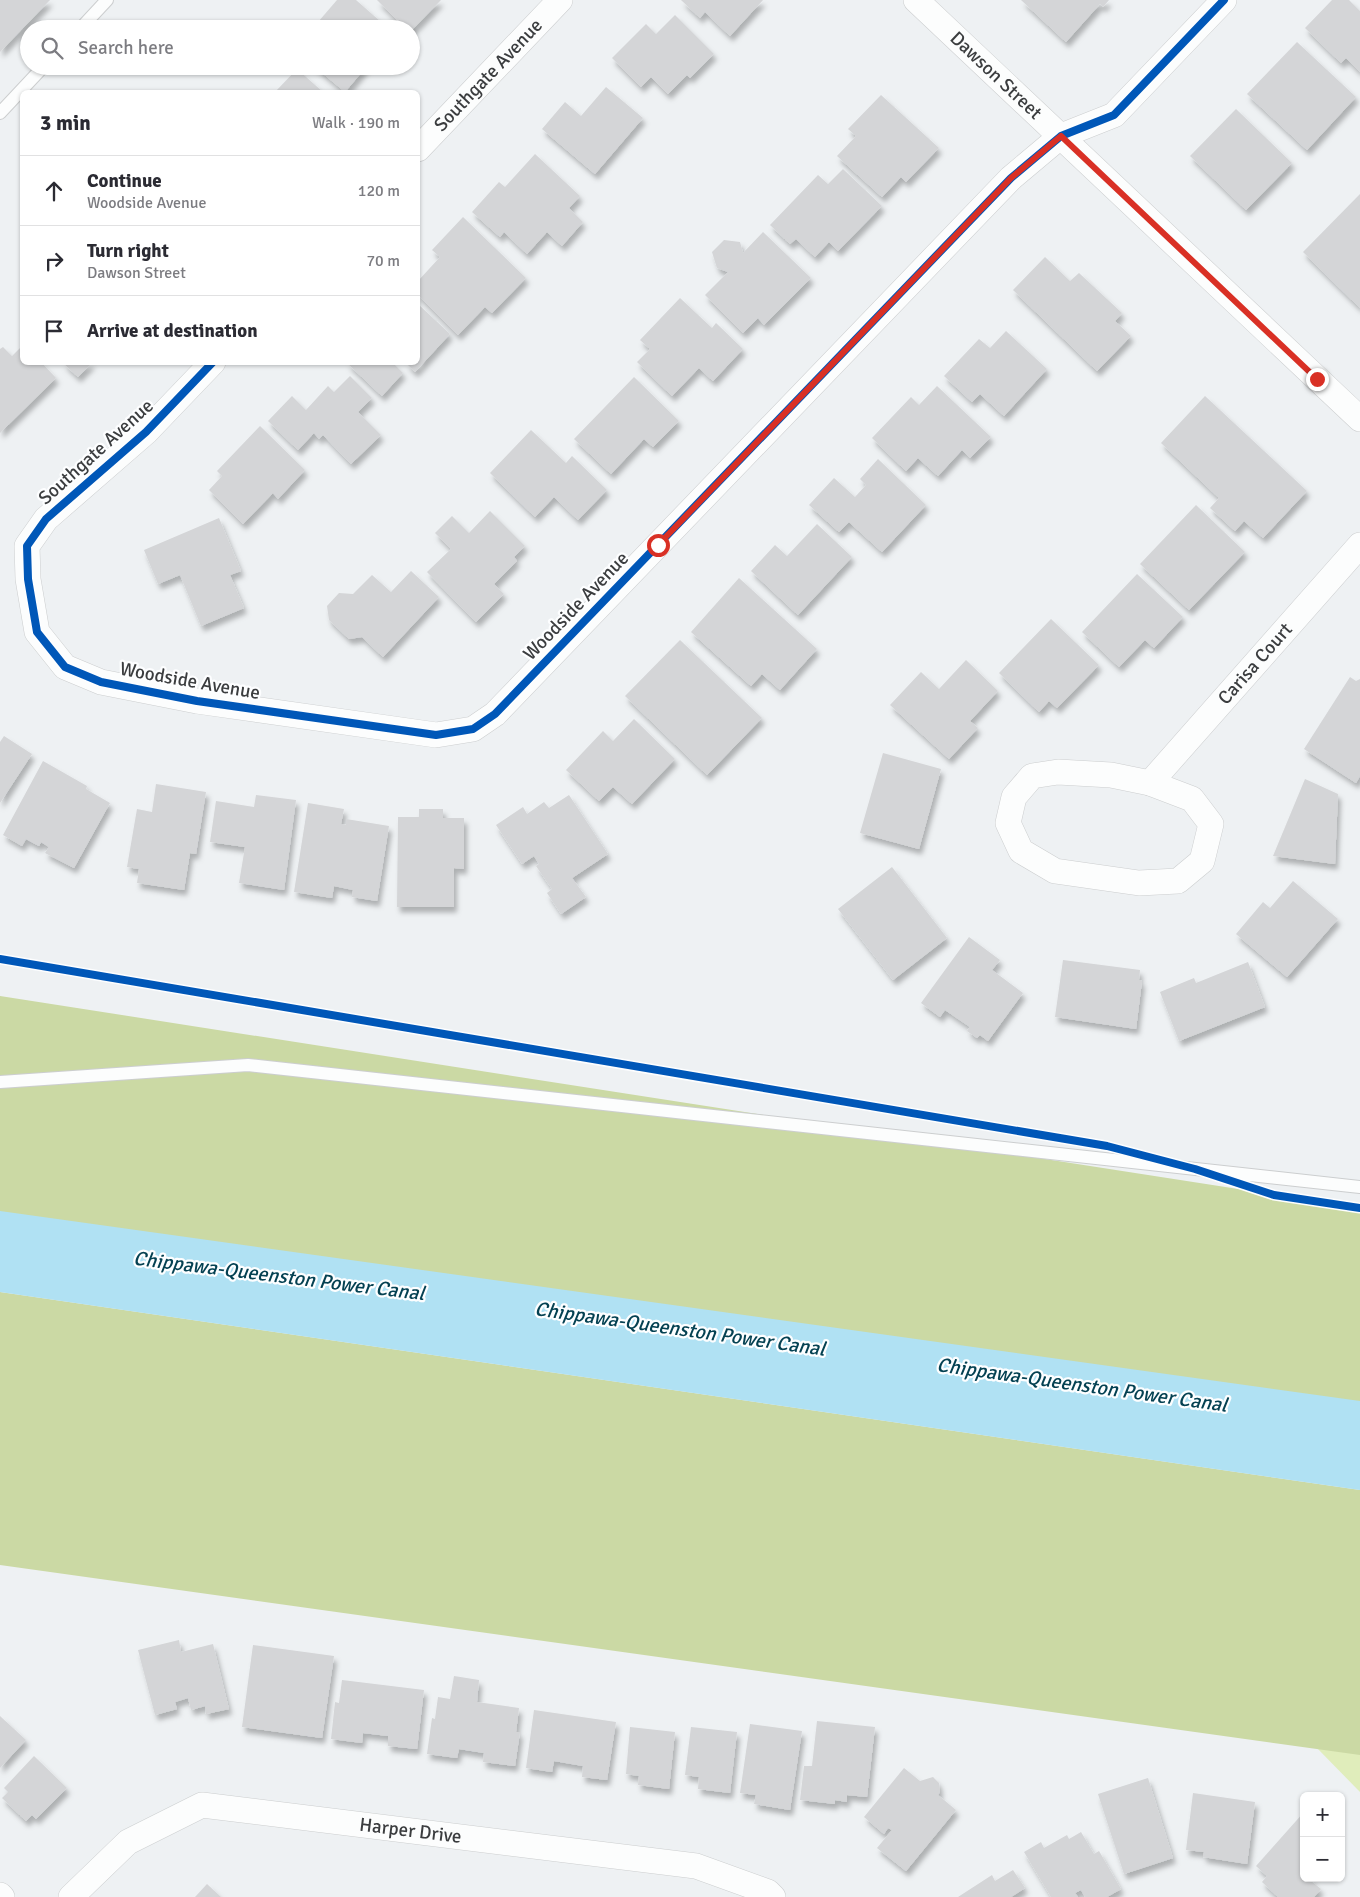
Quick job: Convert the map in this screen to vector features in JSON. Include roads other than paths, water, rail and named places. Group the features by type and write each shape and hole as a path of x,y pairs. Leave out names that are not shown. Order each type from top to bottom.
{"street":[{"name":"Southgate Avenue","path":"420,147 560,0"},
{"name":"Dawson Street","path":"916,0 1360,419"},
{"name":"Woodside Avenue","path":"28,579 37,632 65,666 101,682 197,701 436,735 473,730 495,714 1011,178 1061,136 1114,114 1224,0"},
{"name":"Southgate Avenue","path":"28,579 27,546 46,519 146,432 210,365"},
{"name":"Carisa Court","path":"1150,782 1360,545"},
{"path":"1058,772 1111,775 1150,782 1192,799 1211,824 1202,861 1178,881 1139,883 1055,871 1021,851 1008,823 1014,796 1032,776 1058,772"},
{"name":"Harper Drive","path":"71,1897 128,1842 202,1805 696,1866 768,1892 773,1897"}],"lane":[{"path":"88,20 107,0"},
{"path":"22,90 36,75"},
{"path":"0,113 20,92"},
{"path":"0,1082 248,1065 1360,1187"}],"water":[{"name":"Chippawa-Queenston Power Canal","path":"0,1211 1360,1401 1360,1490 0,1292"}]}
